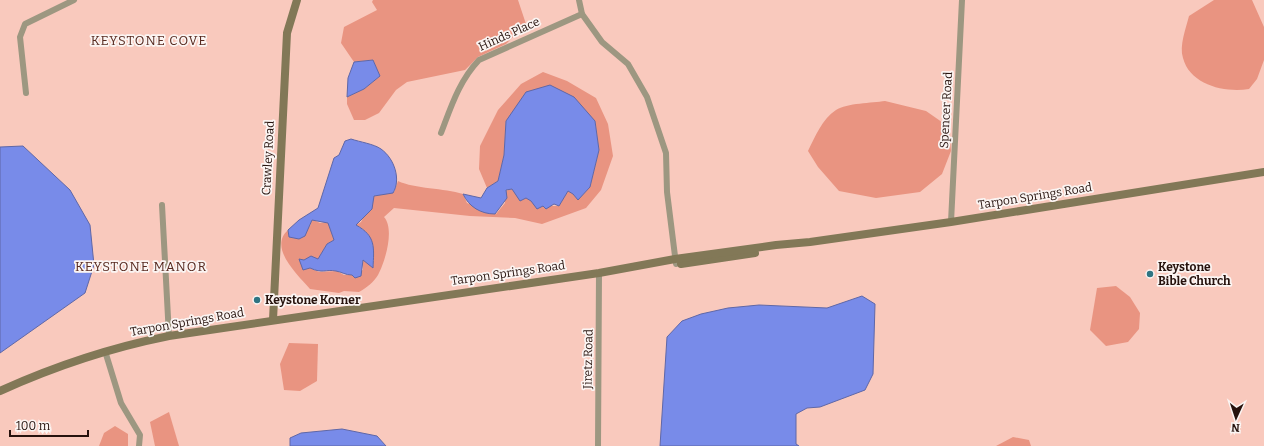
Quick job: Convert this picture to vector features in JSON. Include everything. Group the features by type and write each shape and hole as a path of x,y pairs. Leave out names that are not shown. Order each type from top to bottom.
{"main road":[{"name":"Crawley Road","path":"273,320 287,33 297,0"},
{"name":"Tarpon Springs Road","path":"0,391 56,367 104,351 169,336 676,262 776,245 810,242 951,222 1264,172"}],"street":[{"path":"26,93 20,37 21,30 25,24 74,0"},
{"path":"579,0 582,14 602,42 628,64 647,97 666,153 667,192 676,262"},
{"name":"Spencer Road","path":"951,222 962,0"},
{"name":"Hinds Place","path":"441,133 460,85 468,71 479,60 582,14"},
{"path":"162,205 169,336"},
{"name":"Jiretz Road","path":"598,446 599,273"},
{"path":"104,351 121,403 140,435 139,446"}],"shaded area":[{"path":"373,0 518,0 526,24 506,44 478,57 465,70 407,82 396,90 379,113 365,120 354,120 347,104 347,97 364,89 380,76 373,60 354,62 341,43 344,27 377,10 372,2"},
{"path":"1214,0 1252,0 1264,27 1264,60 1257,79 1249,89 1230,90 1219,88 1201,81 1193,75 1183,58 1182,43 1189,16"},
{"path":"543,72 567,81 596,98 608,124 613,156 601,190 586,208 542,224 515,218 470,216 394,208 384,217 389,229 389,237 386,254 381,269 370,285 359,292 344,291 339,293 310,289 292,269 283,253 281,245 283,237 288,230 289,237 310,226 312,219 320,223 328,222 334,240 327,244 318,259 303,270 310,268 319,272 337,271 344,275 352,275 363,270 363,260 373,267 373,248 370,238 367,233 356,225 361,222 374,196 394,192 398,181 413,186 463,194 467,203 496,214 505,203 505,191 512,189 520,200 526,198 543,206 559,206 568,191 578,200 590,187 599,150 595,121 506,120 504,155 498,181 487,188 479,169 480,146 498,110 521,84"},
{"path":"885,101 926,111 949,127 951,151 942,174 920,192 876,198 839,191 818,167 808,151 816,134 827,118 836,110 846,106"},
{"path":"1116,286 1130,297 1140,313 1139,329 1128,342 1106,346 1090,330 1097,288"},
{"path":"289,343 318,344 317,381 300,391 284,390 280,364"},
{"path":"169,412 179,446 155,446 150,422"},
{"path":"115,426 128,434 128,446 99,446 104,433"},
{"path":"1013,437 1029,440 1031,446 996,446"}],"water":[{"path":"373,60 380,76 364,89 347,97 348,78 354,62"},
{"path":"550,85 574,97 595,121 599,150 590,187 578,200 568,191 559,206 554,204 546,209 543,206 537,209 531,201 526,198 520,201 512,189 506,190 507,198 495,214 485,213 476,209 469,203 463,194 481,198 487,188 498,181 504,155 506,121 526,92"},
{"path":"351,139 371,144 381,149 390,158 395,170 396,182 393,193 374,196 372,209 356,225 367,233 372,243 374,254 373,268 363,260 361,276 355,278 352,275 347,275 336,271 318,271 310,268 303,270 299,259 304,260 311,256 318,259 327,244 334,240 328,223 312,220 305,236 299,239 289,237 288,230 299,220 318,208 334,158 339,155 345,141"},
{"path":"23,146 70,190 90,225 94,265 85,293 0,353 0,147"},
{"path":"862,296 875,304 873,374 865,390 820,407 807,408 796,414 796,444 799,446 660,446 667,337 682,321 701,314 728,308 759,305 827,308"},
{"path":"342,429 377,436 386,446 290,446 290,438 301,433"}],"place":[{"name":"Keystone Bible Church","path":"1150,274"},
{"name":"Keystone Korner","path":"257,300"}],"district":[{"name":"KEYSTONE COVE","path":"149,40"},
{"name":"KEYSTONE MANOR","path":"141,266"}]}
